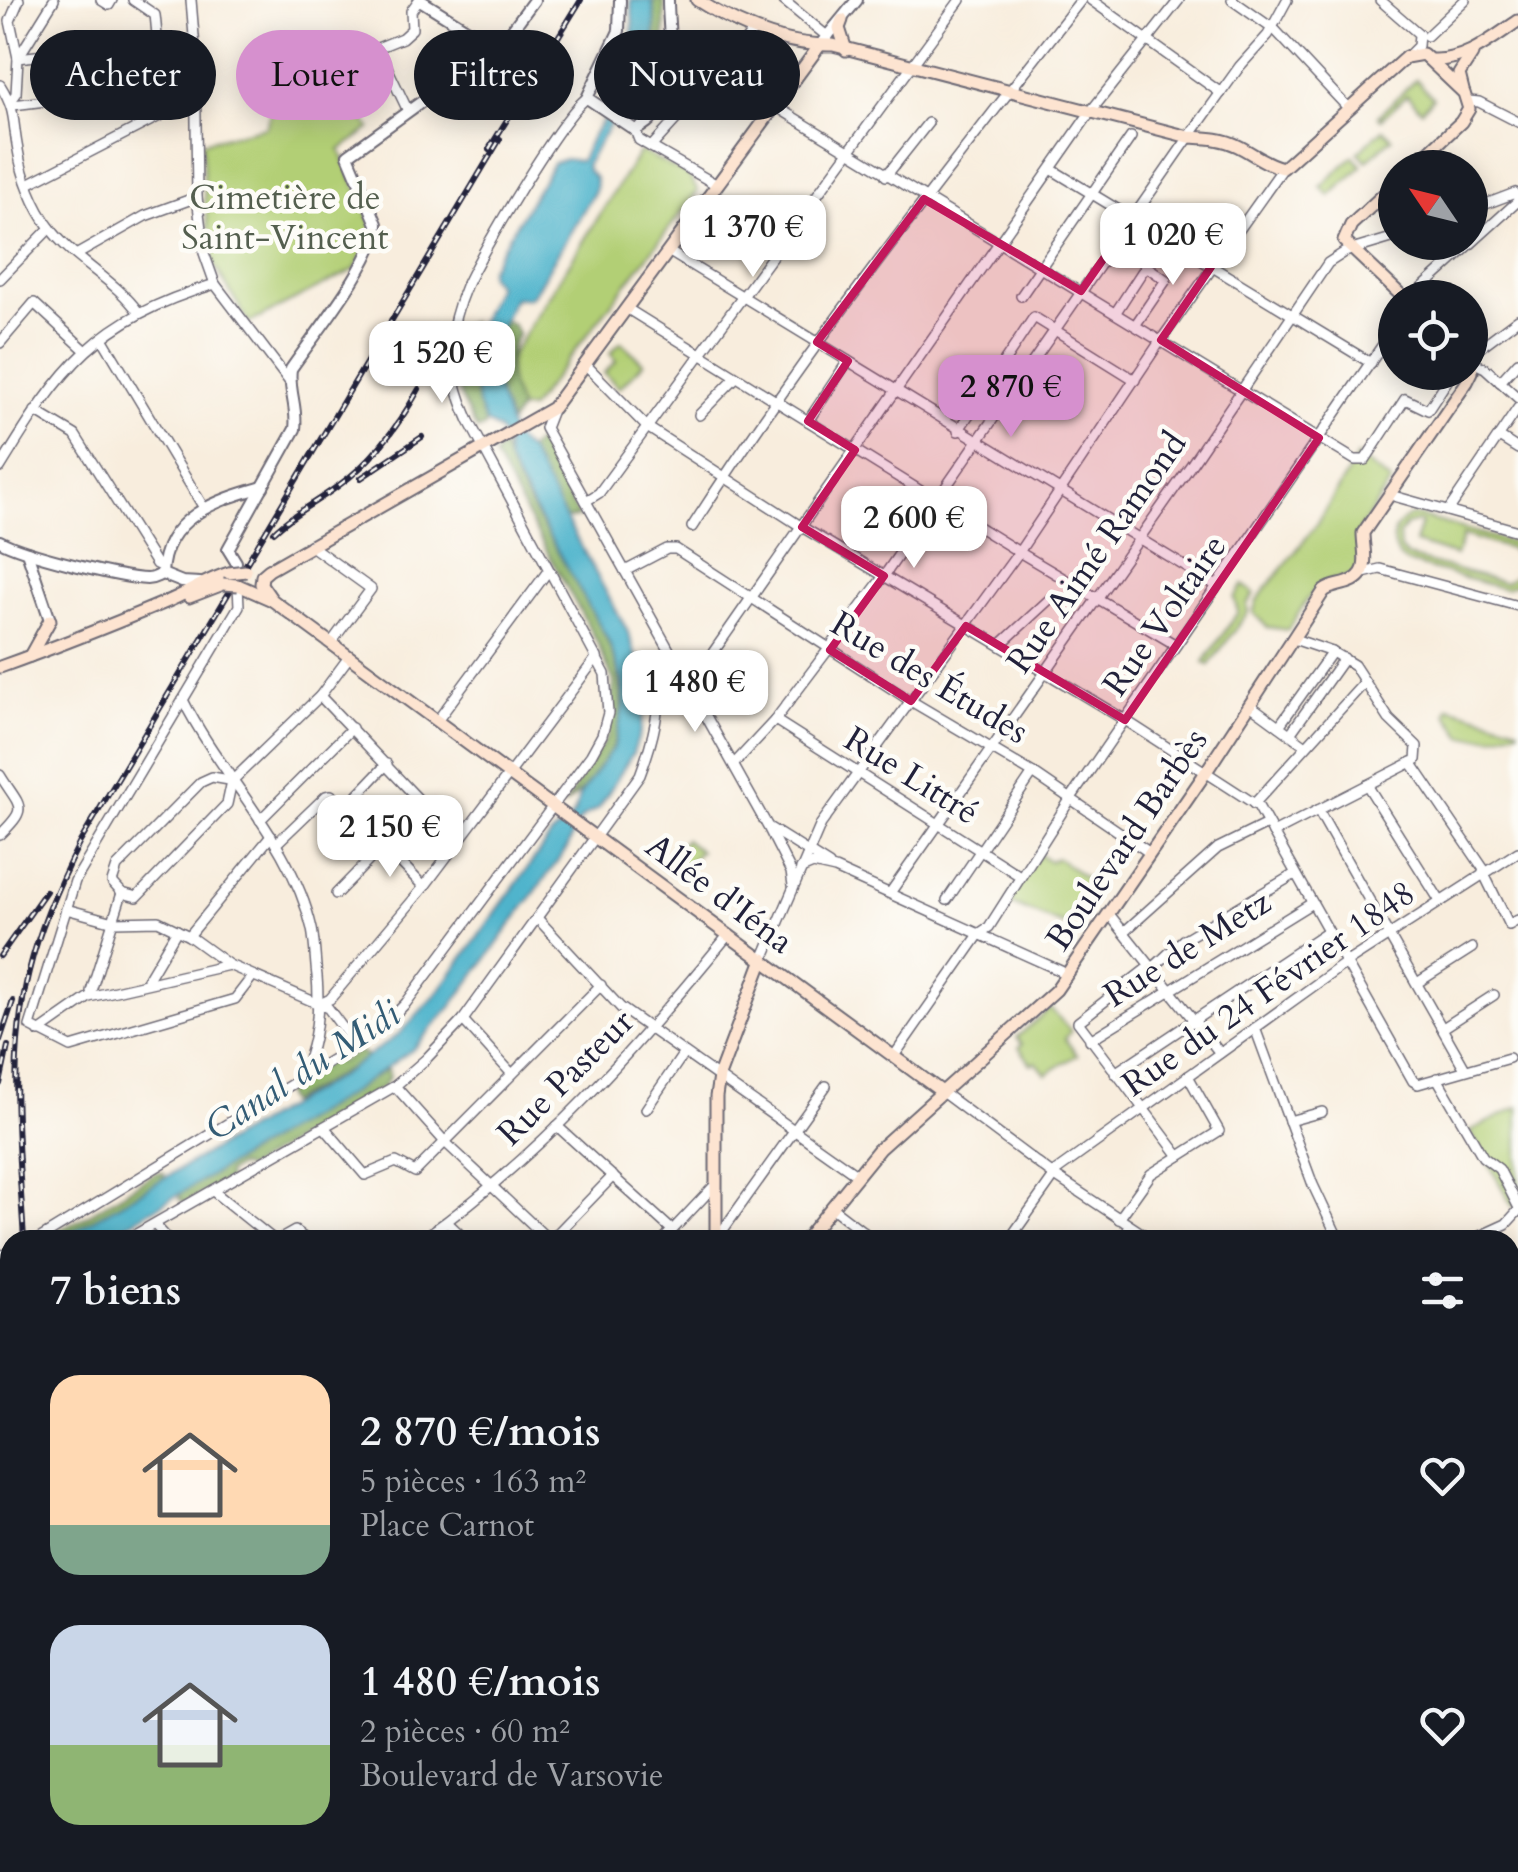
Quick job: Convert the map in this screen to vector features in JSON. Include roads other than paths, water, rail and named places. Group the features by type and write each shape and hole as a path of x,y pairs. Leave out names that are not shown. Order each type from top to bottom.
{"main road":[{"path":"697,0 754,30"},
{"path":"842,20 839,28 846,50"},
{"path":"1433,60 1451,60 1475,50 1518,21"},
{"path":"800,42 824,41 846,50 1091,112 1234,144 1269,165 1283,168 1406,58 1423,54 1433,60 1467,97"},
{"path":"800,72 824,41"},
{"path":"800,48 806,64"},
{"path":"806,64 846,50"},
{"path":"1431,150 1467,116 1467,97 1459,74 1475,50"},
{"path":"272,600 262,576 284,560 553,408 765,120"},
{"path":"1378,200 1347,230 1344,241 1387,280"},
{"path":"1363,573 1363,533 1462,390"},
{"path":"0,666 30,656 50,637 76,640 175,599 200,583 284,560"},
{"path":"175,599 185,598 234,573"},
{"name":"Allée d'Iéna","path":"234,573 238,586 272,600 942,1092"},
{"name":"Boulevard Barbès","path":"813,1230 879,1149 1056,990 1324,591 1363,573"},
{"path":"716,1230 719,1076 763,959"}],"street":[{"path":"12,104 18,58 10,21 19,0"},
{"path":"18,58 54,0"},
{"path":"101,0 108,5 112,0"},
{"path":"133,0 155,15 157,30"},
{"path":"191,0 192,30"},
{"path":"394,41 412,29 410,11 419,0 465,30"},
{"path":"512,30 534,0"},
{"path":"53,1230 380,1031 556,807 602,736 608,694 606,674 457,393 451,348 457,310 472,274 546,151 578,104 587,98 619,31 620,0"},
{"path":"630,127 654,115 669,80 672,60 668,0"},
{"path":"782,0 824,41 857,0"},
{"path":"586,501 599,492 960,0"},
{"path":"692,527 817,342 1080,0"},
{"path":"1091,0 1221,94"},
{"path":"690,687 1091,112 1179,0"},
{"path":"1232,0 1271,28 1348,109"},
{"path":"734,764 775,720 884,576 1287,0"},
{"path":"1380,0 1423,35 1433,60"},
{"path":"1406,58 1423,35 1465,0"},
{"path":"18,58 30,57"},
{"path":"394,80 408,111"},
{"path":"0,84 12,104 18,151 28,184 50,228 76,255 116,286 140,313"},
{"path":"1467,97 1517,120"},
{"path":"587,98 630,127 636,137 717,185"},
{"path":"12,104 30,102"},
{"path":"289,381 292,369 362,264 376,235 376,224 348,155 414,107"},
{"path":"28,184 151,120"},
{"path":"196,120 197,197 204,253 215,284 289,381 297,414 294,429 228,550 234,573"},
{"path":"651,147 676,120"},
{"path":"797,120 1355,460 1365,460 1405,399 1428,410 1441,390"},
{"path":"886,176 928,123"},
{"path":"1021,296 1131,138"},
{"path":"763,959 816,832 1020,552 1161,340 1283,168"},
{"path":"1051,169 1370,363"},
{"path":"1428,280 1518,200 1515,193 1488,203"},
{"path":"76,255 145,216 197,197"},
{"path":"0,279 50,228"},
{"path":"1116,312 1164,238"},
{"path":"1352,250 1378,242"},
{"name":"Rue Aimé Ramond","path":"890,893 1328,263 1352,250"},
{"path":"668,251 1217,586"},
{"path":"1136,324 1166,280 1146,266"},
{"path":"0,468 35,411 67,367 85,350 140,313 215,284"},
{"path":"2,340 34,303 85,350"},
{"path":"626,308 1176,645"},
{"path":"958,431 1034,317 1136,380"},
{"path":"1488,344 1518,318"},
{"path":"102,338 204,508"},
{"name":"Rue Voltaire","path":"894,1056 980,934 990,928 1070,798 1378,352"},
{"path":"808,421 848,361"},
{"path":"1500,382 1518,362"},
{"path":"585,364 647,427 802,527 1125,720 1254,804 1413,1081 1418,1084 1509,1058"},
{"path":"1488,372 1518,398"},
{"path":"699,415 736,377"},
{"path":"553,408 546,428 768,826 794,888"},
{"path":"1448,511 1518,408"},
{"path":"35,411 75,435 156,564 182,582 200,583"},
{"path":"521,426 546,428"},
{"path":"1499,436 1518,449"},
{"path":"0,541 27,552 151,579 162,570 167,547 180,524 204,508 264,486"},
{"path":"1390,494 1518,531"},
{"path":"310,545 370,589 331,643"},
{"name":"Rue des Études","path":"625,571 667,548 676,550 911,702 1034,773 1150,852"},
{"path":"27,552 50,637"},
{"path":"1365,554 1380,570"},
{"path":"1363,573 1380,570 1518,606"},
{"path":"437,722 548,571"},
{"path":"34,1029 75,881 239,606 238,586"},
{"path":"1000,645 1052,597"},
{"path":"1124,932 1218,848 1318,810 1413,761 1417,746 1389,719 1354,666 1332,652 1294,639"},
{"path":"1279,726 1332,652"},
{"path":"145,1230 394,1086 463,1020 640,775 656,728 660,700 658,668 669,654"},
{"path":"232,781 212,777 189,794 117,867 112,882 122,892 137,897 228,804 232,781 320,696 349,657"},
{"path":"320,1004 330,998 460,842 596,657"},
{"path":"1290,734 1344,658"},
{"path":"1254,804 1364,683"},
{"path":"320,696 460,842"},
{"path":"183,700 232,781 274,840 297,886 312,929 320,1004 314,1043 296,1083"},
{"path":"1250,705 1306,746"},
{"name":"Rue Littré","path":"775,720 1020,876"},
{"path":"260,820 352,728"},
{"path":"1413,761 1484,872 1509,925 1518,920"},
{"path":"189,936 274,840 326,796 346,805 350,803 387,764"},
{"path":"947,900 1034,773"},
{"path":"0,775 21,809 20,816 0,835"},
{"path":"1367,785 1440,902"},
{"path":"336,894 424,804"},
{"path":"1318,810 1465,1069"},
{"path":"768,826 835,869 1061,971 1064,977"},
{"path":"793,842 816,832"},
{"path":"384,846 424,887"},
{"name":"Rue du 24 Février 1848","path":"1015,1230 1054,1175 1348,962 1518,852"},
{"path":"802,869 813,864 835,869"},
{"path":"1179,1156 1078,1022 1183,940 1296,874"},
{"path":"91,991 122,892"},
{"name":"Rue de Metz","path":"1090,1040 1312,903"},
{"path":"66,909 114,922 158,921 252,977 328,1008 356,1046"},
{"path":"1109,914 1220,1053"},
{"path":"537,918 621,1008 856,1174"},
{"path":"148,980 177,930"},
{"path":"1115,1073 1328,931"},
{"name":"Rue Pasteur","path":"436,1230 492,1188 557,1126 652,1030 729,934"},
{"path":"1417,983 1472,948"},
{"path":"34,1029 89,997 229,965"},
{"path":"34,1029 71,1047 235,999 252,977"},
{"path":"324,1127 365,1175 396,1162 416,1172 601,986"},
{"path":"1443,1028 1494,995"},
{"path":"463,1020 512,1074"},
{"path":"1254,1028 1313,1185 1334,1230"},
{"path":"646,1109 684,1053"},
{"path":"1119,1219 1147,1178 1219,1130 1188,1076"},
{"path":"1437,1078 1483,1158 1499,1169 1518,1208 1506,1224 1492,1230"},
{"path":"394,1086 445,1142 539,1230"},
{"path":"723,1230 826,1086"},
{"name":"Allée d'Iéna","path":"942,1092 1136,1230"},
{"path":"1289,1121 1322,1112"},
{"path":"557,1126 672,1230 715,1184"},
{"path":"560,1230 613,1176"},
{"path":"213,1191 264,1230"},
{"path":"831,1206 861,1230"},
{"path":"447,1222 455,1230"},
{"path":"155,1225 160,1230"}],"water":[{"path":"630,0 652,0 655,30 633,30"},
{"path":"604,120 613,120 586,164 596,179 595,191 534,293 529,298 514,298 500,329 493,366 511,433 528,450 627,630 643,675 645,704 633,753 599,808 574,828 568,847 452,1006 413,1049 349,1094 118,1230 75,1230 341,1075 399,1034 438,992 553,833 575,812 579,796 614,746 624,705 622,680 608,640 519,483 498,430 486,423 478,405 471,363 476,330 497,285 489,269 553,163 565,159 580,161"}],"railway":[{"path":"489,149 581,0"},
{"path":"23,1230 16,1105 18,1037 29,971 58,889 80,842 500,139"},
{"path":"274,532 362,466 394,429 419,389"},
{"path":"361,478 422,437"},
{"path":"0,956 46,891"},
{"path":"0,1040 13,1001"},
{"path":"0,1084 8,1046"}],"park label":[{"name":"Cimetière de Saint-Vincent","path":"285,217"}],"water label":[{"name":"Canal du Midi","path":"302,1070"}]}
